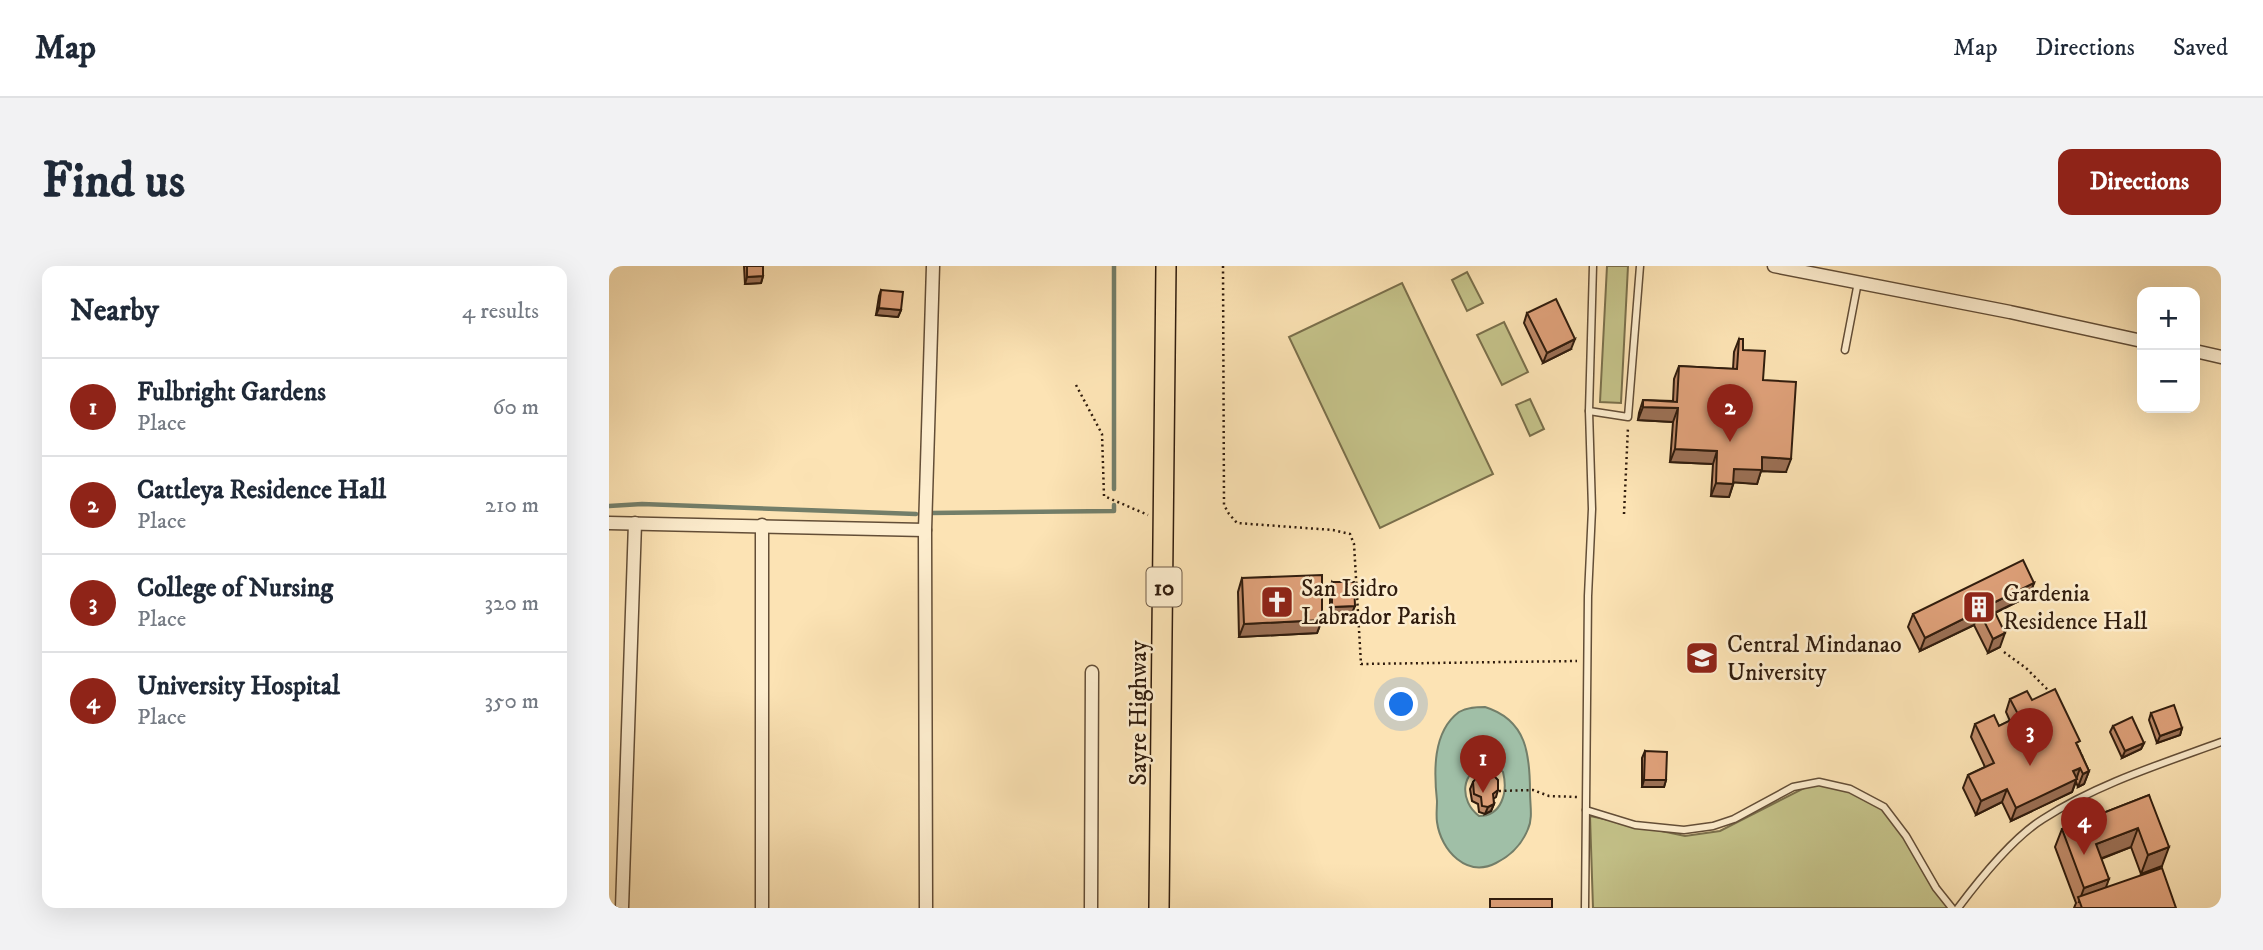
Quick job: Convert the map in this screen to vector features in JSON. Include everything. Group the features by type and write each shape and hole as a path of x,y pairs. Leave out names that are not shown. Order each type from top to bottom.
{"highway":[{"name":"Sayre Highway","path":"1159,908 1166,266"}],"street":[{"path":"926,908 925,530 933,266"},
{"path":"1774,266 2137,340"},
{"path":"2200,352 2221,356"},
{"path":"609,523 925,530"},
{"path":"622,908 635,523"},
{"path":"762,525 762,908"},
{"path":"1091,908 1092,672"}],"lane":[{"path":"1585,908 1588,596 1592,509 1589,411 1593,266"},
{"path":"1589,411 1628,417 1640,266"},
{"path":"1845,350 1858,282"},
{"path":"1958,908 2016,842 2042,820 2117,781 2221,742"},
{"path":"1586,810 1635,825 1684,830 1713,826 1734,819 1793,787 1819,782 1850,789 1884,807 1952,908"}],"path":[{"path":"1223,266 1224,505 1237,523 1333,530 1350,534 1354,544 1361,664 1588,660"},
{"path":"1076,385 1102,435 1104,496 1164,522"},
{"path":"1624,514 1628,417"},
{"path":"2004,652 2026,668 2055,697"},
{"path":"2076,742 2086,766"},
{"path":"1501,791 1533,790 1549,796 1586,798"}],"shaded area":[{"path":"1607,266 1628,266 1621,403 1600,402"},
{"path":"1467,272 1483,303 1467,311 1452,280"},
{"path":"1402,283 1493,474 1380,528 1289,337"},
{"path":"1504,322 1528,372 1502,385 1477,335"},
{"path":"1530,399 1544,429 1530,436 1516,405"},
{"path":"1485,707 1510,721 1523,740 1529,765 1531,816 1530,825 1519,845 1511,853 1496,863 1475,867 1457,859 1439,833 1435,778 1439,742 1450,720 1462,710","holes":["1496,766 1503,772 1504,795 1493,812 1479,816 1468,802 1465,787 1467,779 1478,768"]},
{"path":"1816,782 1850,789 1884,807 1953,908 1593,908 1590,816 1685,836 1720,831"}],"building":[{"path":"747,266 763,266 763,276 747,277"},
{"path":"881,290 903,292 901,310 879,308"},
{"path":"1556,299 1575,339 1547,353 1527,313"},
{"path":"1739,339 1743,339 1743,350 1765,351 1763,380 1796,382 1791,459 1762,457 1762,470 1734,469 1733,484 1716,483 1717,451 1675,449 1678,408 1643,407 1643,400 1677,402 1679,366 1737,369"},
{"path":"2023,560 2034,583 1991,604 2005,633 1993,639 1979,611 1925,638 1913,614"},
{"name":"San Isidro Labrador Parish","path":"1322,575 1322,620 1244,624 1242,578"},
{"path":"1332,582 1354,582 1355,606 1332,607"},
{"path":"2055,689 2080,741 2076,743 2089,771 2083,774 2080,768 2073,771 2077,779 2016,808 2007,789 1981,801 1968,775 1994,763 1975,724 1994,715 1999,726 2019,716 2010,699 2027,691 2032,700"},
{"path":"2174,705 2182,728 2160,736 2151,713"},
{"path":"2132,717 2144,743 2125,751 2113,726"},
{"path":"1645,751 1667,752 1666,780 1644,780"},
{"path":"1492,764 1493,775 1498,780 1498,790 1493,794 1494,804 1488,807 1482,806 1481,797 1474,794 1473,782 1477,777 1479,765"},
{"path":"2149,795 2169,847 2148,855 2138,828 2096,844 2109,879 2084,888 2062,829"},
{"path":"2162,868 2176,908 2082,908 2078,897"},
{"path":"1490,899 1552,899 1552,908 1490,908"}],"waterway":[{"path":"1114,266 1114,489"},
{"path":"609,506 642,504 916,514"},
{"path":"930,513 1114,511 1114,505"}],"place":[{"name":"Cattleya Residence Hall","path":"1730,442"},
{"name":"San Isidro Labrador Parish","path":"1277,602"},
{"name":"Gardenia Residence Hall","path":"1979,607"},
{"name":"Central Mindanao University","path":"1702,658"},
{"name":"College of Nursing","path":"2030,766"},
{"name":"Fulbright Gardens","path":"1483,793"},
{"name":"University Hospital","path":"2084,855"}]}
